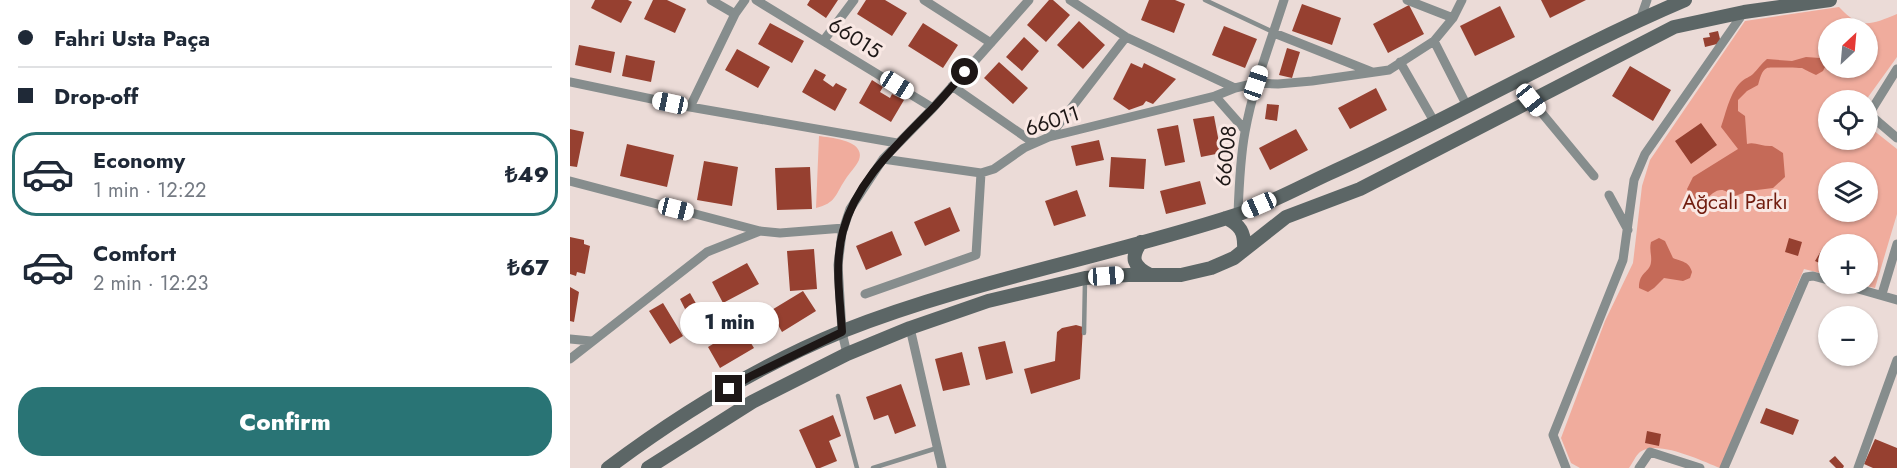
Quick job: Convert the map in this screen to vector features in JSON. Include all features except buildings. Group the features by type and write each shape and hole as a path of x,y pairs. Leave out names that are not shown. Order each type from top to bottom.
{"main road":[{"path":"608,468 668,425 749,377 842,332 915,306 1232,216 1387,147 1640,20 1685,0"},
{"path":"648,468 752,402 847,354 910,327 988,301 1085,278 1181,275 1211,268 1234,258 1286,217 1360,189 1674,27 1744,12 1830,0"},
{"path":"1232,216 1243,231 1244,249"},
{"path":"1141,242 1136,250 1135,262 1138,267 1152,276"}],"street":[{"path":"711,0 735,14"},
{"path":"690,107 735,14 745,0"},
{"name":"66015","path":"756,0 933,108"},
{"path":"824,40 854,0"},
{"path":"924,0 991,43"},
{"path":"847,354 842,332 838,265 850,208 883,159 933,108 1029,0"},
{"path":"1070,0 1126,37 1234,88"},
{"name":"66008","path":"1232,216 1245,130 1256,83 1284,0"},
{"path":"1407,0 1453,18"},
{"name":"66011","path":"981,173 994,169 1024,148 1048,137 1215,96 1234,88 1256,83 1312,81 1389,70 1434,40 1453,18 1462,0"},
{"path":"1640,20 1647,0"},
{"path":"1566,468 1553,435 1623,260 1634,180 1645,154 1744,12"},
{"path":"1274,33 1372,72"},
{"path":"1048,137 1126,37"},
{"path":"1434,40 1467,106"},
{"path":"1400,62 1435,123"},
{"path":"1897,69 1869,114 1897,138"},
{"path":"570,82 690,107 897,143"},
{"path":"952,87 1034,143"},
{"path":"1215,96 1245,130"},
{"path":"1531,100 1594,176"},
{"path":"866,294 976,255 981,173 883,159"},
{"path":"570,181 760,231 844,228"},
{"path":"1609,195 1628,230"},
{"path":"570,359 707,252 760,231"},
{"path":"1882,294 1897,244"},
{"path":"1724,468 1806,277 1818,277"},
{"path":"1878,293 1897,300"},
{"path":"910,327 942,468"},
{"path":"570,339 591,341"},
{"path":"1858,468 1897,360"},
{"path":"1639,468 1650,452 1700,468"}],"lane":[{"path":"1205,0 1274,33"},
{"path":"1084,333 1085,278"},
{"path":"838,396 857,468"},
{"path":"873,468 937,448"}],"green space":[{"name":"Ağcalı Parkı","path":"1839,7 1852,18 1818,18 1818,78 1878,78 1878,22 1897,14 1897,57 1873,90 1818,90 1818,150 1878,150 1878,134 1897,149 1897,214 1878,278 1878,234 1818,234 1818,272 1804,269 1720,468 1680,452 1657,448 1640,452 1629,468 1580,468 1571,463 1561,438 1605,321 1633,263 1642,186 1650,160 1745,21"},
{"path":"819,136 846,141 853,144 860,153 858,163 834,198 828,204 816,208"}],"shaded area":[{"path":"1806,57 1818,58 1818,74 1802,68 1767,68 1762,73 1758,85 1738,100 1738,111 1745,116 1747,144 1772,146 1783,153 1785,177 1773,188 1749,191 1732,197 1725,191 1718,190 1705,201 1692,199 1687,189 1693,177 1738,149 1721,127 1737,86 1767,59 1792,61"},
{"path":"1659,238 1665,241 1673,258 1687,264 1692,272 1690,278 1683,281 1664,278 1648,292 1639,288 1639,282 1650,266 1651,242"}],"route":[{"path":"729,389 842,332 838,265 842,233 850,208 883,159 965,72"}]}
